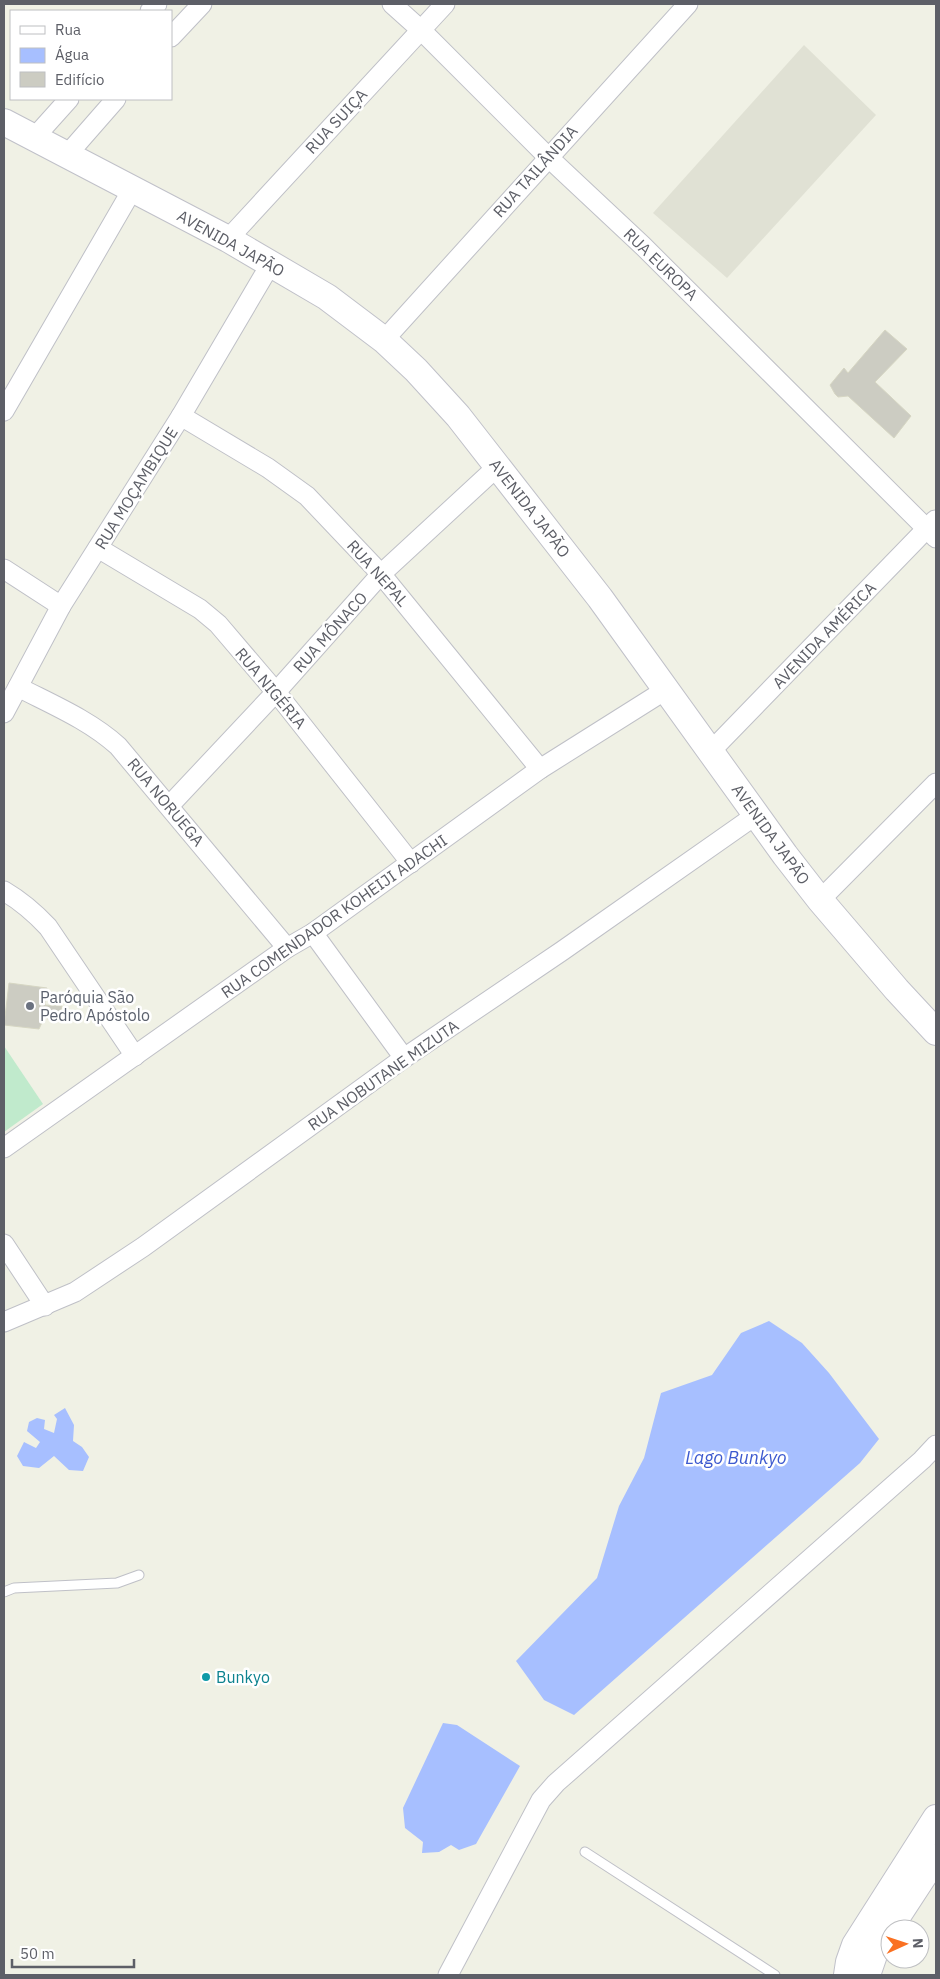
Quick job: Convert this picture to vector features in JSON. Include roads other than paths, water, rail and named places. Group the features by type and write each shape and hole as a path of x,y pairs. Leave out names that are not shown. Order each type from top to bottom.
{"main road":[{"name":"AVENIDA JAPÃO","path":"4,122 228,239 327,297 384,340 438,393 498,466 600,598 756,815 820,900 897,990 936,1032"},
{"path":"847,1975 855,1945 936,1818"},
{"path":"867,1975 876,1949 936,1856"}],"street":[{"path":"172,36 202,4"},
{"name":"RUA EUROPA","path":"392,4 421,30 548,157 648,251 933,528"},
{"name":"RUA SUIÇA","path":"228,239 445,4"},
{"name":"RUA TAILÂNDIA","path":"384,340 688,4"},
{"path":"34,138 68,100"},
{"path":"67,155 115,100"},
{"path":"4,411 132,190"},
{"name":"RUA MOÇAMBIQUE","path":"4,713 61,606 181,416 270,265"},
{"name":"RUA NEPAL","path":"181,416 291,483 308,496 381,574 540,769"},
{"name":"RUA MÔNACO","path":"169,806 276,692 381,574 498,466"},
{"name":"AVENIDA AMÉRICA","path":"711,751 933,528"},
{"name":"RUA NIGÉRIA","path":"98,548 200,609 218,624 276,692 411,863"},
{"path":"4,569 61,606"},
{"name":"RUA NORUEGA","path":"18,687 86,721 104,733 118,746 287,948"},
{"name":"RUA COMENDADOR KOHEIJI ADACHI","path":"4,1148 287,948 313,933 540,769 667,689"},
{"path":"820,900 936,783"},
{"name":"RUA NOBUTANE MIZUTA","path":"4,1322 75,1292 143,1247 404,1058 756,815"},
{"path":"4,891 20,900 48,927 135,1056"},
{"path":"313,933 404,1058"},
{"path":"4,1244 45,1306"},
{"path":"448,1975 542,1800 556,1783 922,1460 936,1445"}],"lane":[{"path":"4,1592 14,1588 117,1583 139,1575"},
{"path":"585,1852 775,1975"}],"water":[{"name":"Lago Bunkyo","path":"769,1321 802,1343 829,1373 879,1439 860,1463 574,1715 544,1700 516,1661 597,1578 619,1506 644,1458 661,1393 712,1375 741,1333"},
{"path":"65,1408 74,1425 73,1441 82,1447 89,1457 83,1471 69,1470 54,1456 39,1468 23,1466 17,1456 24,1442 36,1448 40,1442 27,1431 29,1422 37,1418 45,1420 44,1429 54,1433 57,1419 54,1415"},
{"path":"443,1723 457,1725 520,1766 476,1844 459,1850 451,1845 439,1852 422,1853 423,1842 405,1828 403,1808"}],"place":[{"name":"Paróquia São Pedro Apóstolo","path":"30,1006"},
{"name":"Bunkyo","path":"206,1677"}]}
